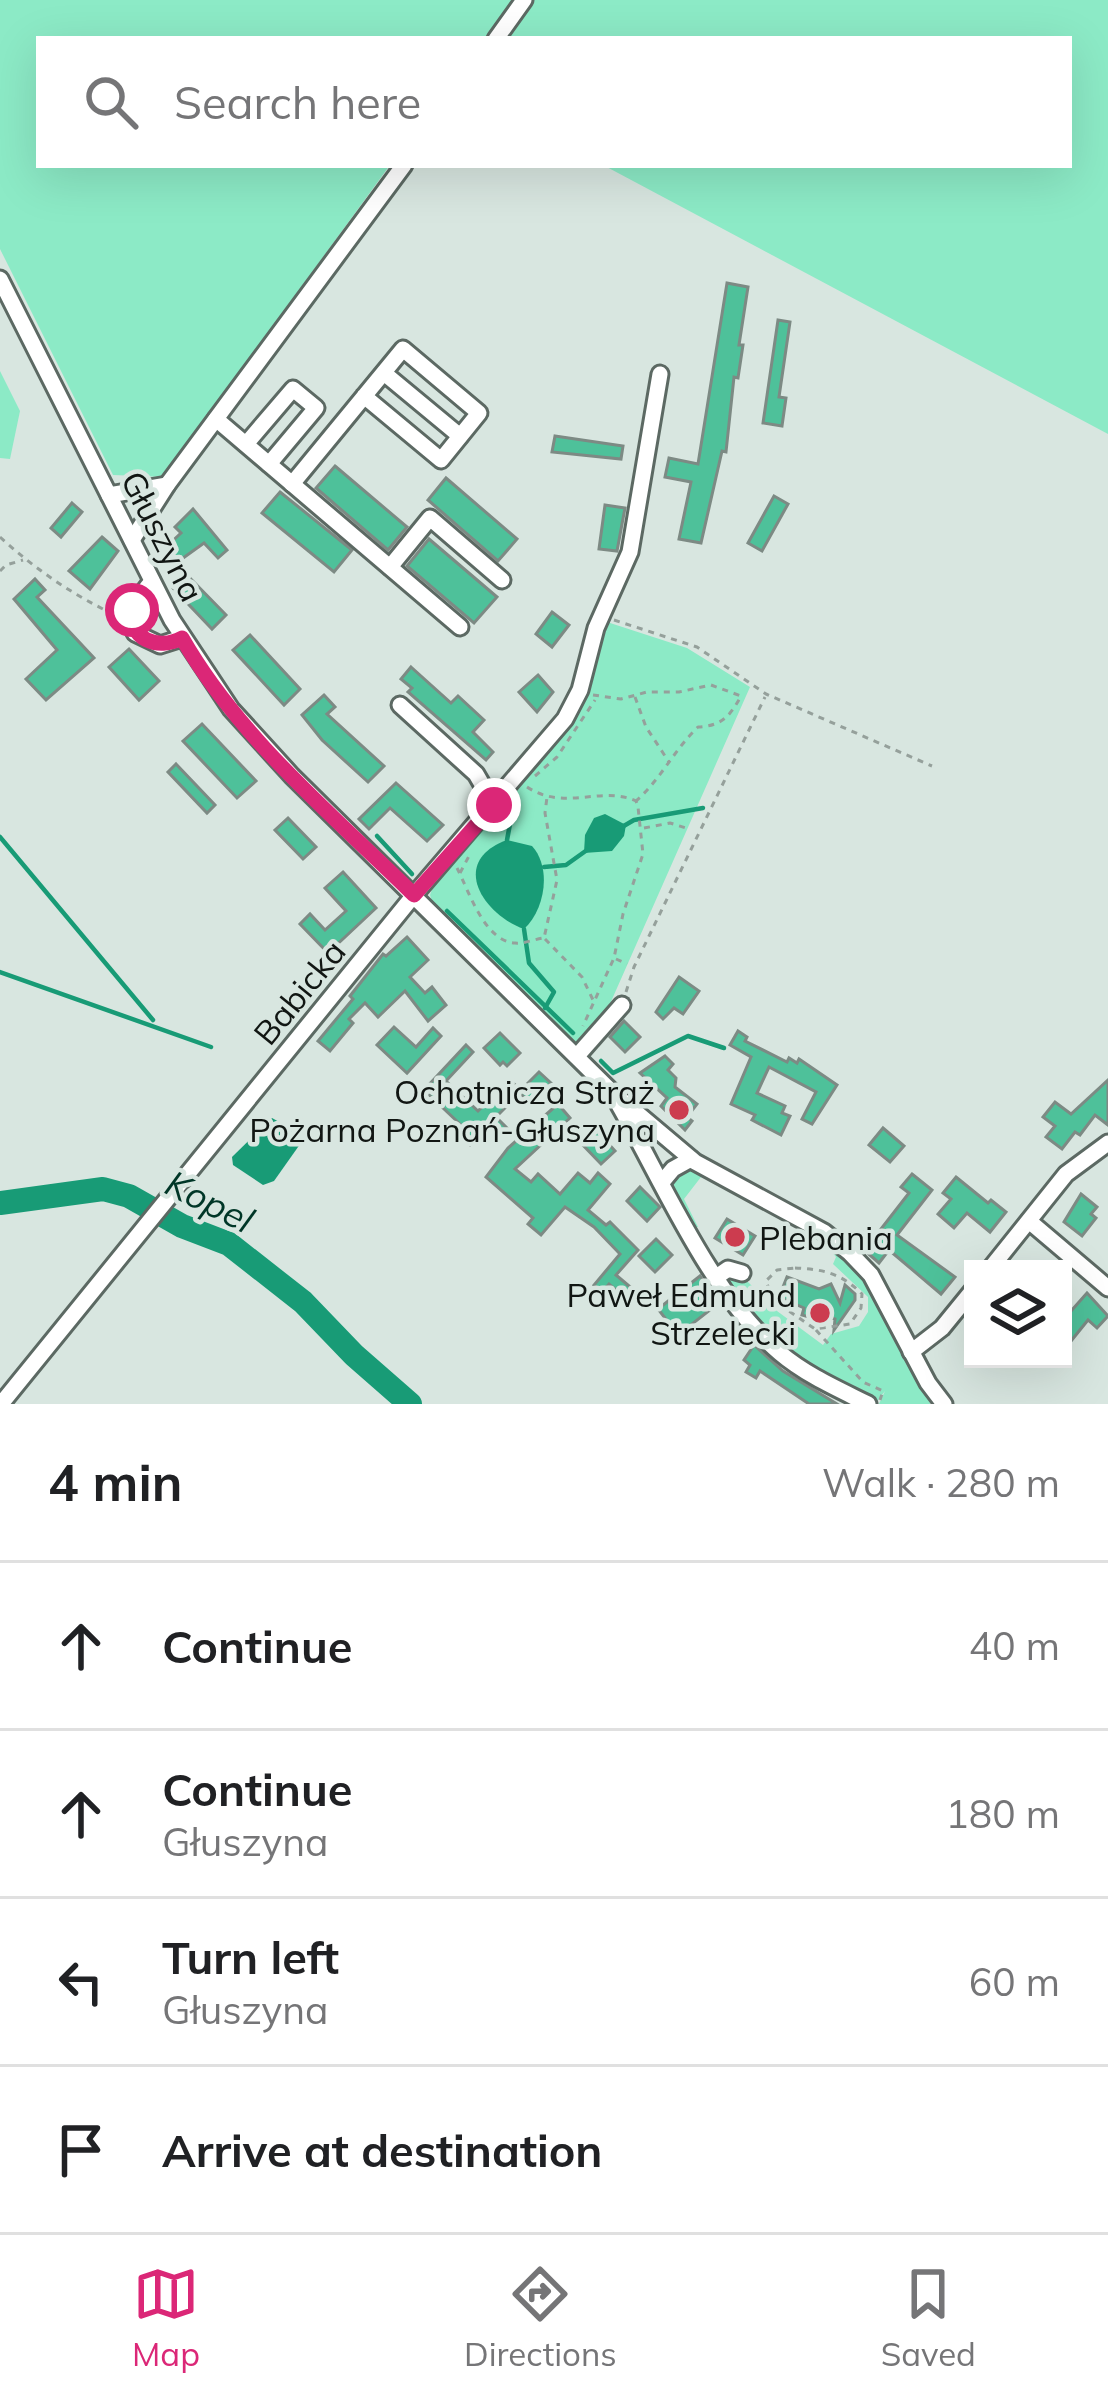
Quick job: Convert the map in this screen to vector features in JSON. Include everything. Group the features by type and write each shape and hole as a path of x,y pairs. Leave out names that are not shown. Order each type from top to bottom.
{"street":[{"path":"498,36 524,0"},
{"path":"132,540 167,485 402,168"},
{"name":"Głuszyna","path":"0,279 182,638 221,696 267,749 612,1092 691,1159 838,1242 871,1276 940,1402"},
{"path":"292,484 364,396 403,349 479,413 441,460 364,396"},
{"path":"383,373 460,436"},
{"path":"414,895 494,805 521,782 580,690 602,616 630,552 660,374"},
{"path":"246,445 292,389 316,408 269,464"},
{"path":"216,419 460,627"},
{"path":"109,495 167,485"},
{"path":"390,567 430,518 502,580"},
{"path":"152,581 132,610 135,633 160,645 182,638"},
{"path":"400,705 476,774 494,805"},
{"name":"Babicka","path":"1,1404 414,895"},
{"path":"574,1054 622,1006"},
{"name":"Głuszyna","path":"612,1092 718,1276 754,1328 784,1357 874,1402"},
{"path":"997,1260 1066,1174 1106,1145"},
{"path":"663,1181 673,1168 691,1159"},
{"path":"1029,1221 1108,1288"},
{"path":"718,1276 728,1269 742,1273"},
{"path":"910,1352 942,1328 964,1301"}],"path":[{"path":"0,537 78,597 131,623"},
{"path":"0,572 24,560"},
{"path":"602,616 697,646 766,694 932,766"},
{"path":"580,690 621,699 711,685 741,696 729,717 713,726 698,727 636,801"},
{"path":"622,1006 634,967 766,694"},
{"path":"634,695 646,728 669,762"},
{"path":"597,697 557,757 521,782 547,797 619,795 636,801"},
{"path":"544,938 556,872 545,813 547,797"},
{"path":"574,1054 614,958 622,914 643,854 636,801"},
{"path":"642,827 670,823 686,828"},
{"path":"450,856 492,929 508,942 544,938"},
{"path":"544,938 581,977 594,1002"},
{"path":"614,958 627,964"},
{"path":"815,1329 850,1324 861,1308 862,1294 846,1278 820,1269 777,1270 766,1281 773,1300 815,1329 863,1382 883,1391 874,1402"}],"shaded area":[{"path":"0,0 1108,0 1108,434 609,168 1072,168 1072,36 36,36 36,168 388,168 163,477 113,475 0,249"},
{"path":"0,371 20,411 10,459 0,458"},
{"path":"607,622 687,648 750,687 602,1022 580,1050 433,905 430,895 435,881 510,790 554,726"},
{"path":"605,814 626,825 624,836 612,851 584,853 585,835 594,818"},
{"path":"507,840 532,846 542,866 541,900 524,929 495,912 478,887 479,861 489,849"},
{"path":"272,1118 301,1134 303,1140 274,1181 263,1185 233,1165 232,1157"},
{"path":"685,1167 699,1169 788,1215 849,1260 882,1305 930,1404 879,1404 885,1391 876,1403 771,1341 728,1285 730,1276 746,1280 777,1311 823,1345 831,1334 859,1326 868,1312 868,1297 833,1264 836,1257 827,1246 750,1198 701,1177 684,1199 698,1227 692,1227 671,1188"}],"building":[{"path":"727,283 748,287 739,345 743,345 738,378 734,377 726,452 722,451 701,543 679,539 691,482 665,477 669,458 698,464"},
{"path":"778,320 790,322 779,397 786,398 782,426 763,423"},
{"path":"555,436 623,446 621,459 552,452"},
{"path":"335,466 407,527 388,550 316,488"},
{"path":"446,478 517,539 498,561 428,500"},
{"path":"280,492 352,550 334,572 262,513"},
{"path":"774,496 788,504 762,551 748,543"},
{"path":"72,503 82,512 61,537 51,528"},
{"path":"605,505 625,508 617,551 599,549"},
{"path":"193,509 227,550 218,558 204,543 179,561 166,547 181,533 175,527"},
{"path":"102,537 118,551 90,589 69,571"},
{"path":"429,539 497,597 474,623 407,566"},
{"path":"187,575 226,615 212,629 173,588"},
{"path":"35,579 45,590 37,597 94,658 46,700 26,679 57,650 14,599"},
{"path":"552,612 569,625 552,647 536,634"},
{"path":"250,635 300,689 284,705 233,650"},
{"path":"129,649 159,681 139,700 109,667"},
{"path":"411,667 451,703 458,696 484,720 473,732 493,752 486,760 408,692 412,688 401,679"},
{"path":"538,675 553,692 537,712 519,692"},
{"path":"324,695 335,707 327,714 384,766 368,782 302,715"},
{"path":"202,724 256,781 237,798 183,741"},
{"path":"176,764 215,805 207,813 168,772"},
{"path":"396,783 443,825 427,841 390,808 369,829 359,819"},
{"path":"288,818 316,847 303,859 275,830"},
{"path":"343,872 376,908 328,953 300,924 310,914 325,930 346,911 325,888"},
{"path":"407,937 428,960 410,977 425,993 432,987 446,1005 428,1021 405,991 378,1017 365,1003 330,1051 318,1041 383,954"},
{"path":"679,977 699,991 683,1014 674,1008 663,1019 656,1012"},
{"path":"624,1021 640,1037 625,1052 610,1037"},
{"path":"394,1027 416,1047 433,1028 441,1036 407,1073 377,1045"},
{"path":"738,1031 747,1037 745,1041 787,1062 799,1059 837,1085 812,1124 802,1119 816,1092 769,1067 757,1093 785,1106 782,1113 790,1116 781,1135 731,1104 751,1057 730,1045"},
{"path":"500,1033 520,1053 507,1066 484,1048"},
{"path":"466,1045 473,1052 446,1081 478,1111 499,1090 503,1094 513,1083 521,1090 539,1072 551,1083 531,1104 520,1093 496,1117 507,1128 497,1138 486,1128 470,1145 457,1133 463,1127 424,1090"},
{"path":"665,1056 673,1064 668,1070 676,1078 675,1087 697,1104 687,1117 692,1121 685,1130 661,1106 667,1098 640,1073"},
{"path":"1108,1080 1108,1125 1095,1115 1062,1149 1046,1137 1055,1126 1043,1117 1055,1102 1071,1114"},
{"path":"558,1104 570,1118 515,1169 531,1182 538,1174 560,1194 578,1173 590,1183 598,1173 610,1184 588,1210 606,1225 610,1222 638,1250 616,1275 635,1291 628,1300 609,1284 602,1292 594,1285 620,1254 594,1227 565,1207 541,1235 528,1224 533,1218 486,1177 508,1148"},
{"path":"594,1128 615,1151 601,1164 579,1141"},
{"path":"883,1128 904,1146 890,1162 869,1145"},
{"path":"912,1174 932,1190 897,1235 955,1277 941,1294 889,1250 879,1263 855,1242 867,1228 875,1235 881,1229 909,1193 901,1187"},
{"path":"956,1177 1006,1212 990,1232 967,1213 954,1228 938,1214 951,1199 943,1193"},
{"path":"640,1187 660,1207 647,1221 627,1201"},
{"path":"1081,1194 1097,1207 1091,1214 1096,1218 1082,1236 1064,1222"},
{"name":"Plebania","path":"727,1219 755,1236 743,1255 715,1238"},
{"path":"656,1239 672,1255 655,1272 639,1256"},
{"path":"700,1276 719,1303 678,1335 658,1309"},
{"path":"787,1277 819,1289 831,1284 840,1303 845,1285 855,1300 834,1330 835,1319 814,1311 812,1318 802,1315 804,1308 779,1297"},
{"path":"1087,1293 1108,1316 1097,1328 1088,1320 1072,1340 1072,1310"},
{"path":"754,1345 783,1371 837,1404 809,1404 760,1371 756,1378 746,1372 750,1365 744,1360"}],"waterway":[{"path":"507,840 513,808"},
{"path":"622,827 634,820 703,808"},
{"path":"377,836 412,874"},
{"path":"0,837 153,1020"},
{"path":"544,867 566,865 587,850"},
{"path":"447,911 573,1033"},
{"path":"524,929 529,963 554,992 545,1008"},
{"path":"0,972 211,1047"},
{"path":"601,1061 613,1073 688,1036 724,1048"},
{"name":"Kopel","path":"0,1203 103,1189 129,1196 182,1226 229,1244 303,1302 410,1404"}],"place":[{"name":"Ochotnicza Straż Pożarna Poznań-Głuszyna","path":"679,1110"},
{"name":"Plebania","path":"735,1237"},
{"name":"Paweł Edmund Strzelecki","path":"820,1313"}],"route":[{"path":"132,610 135,633 146,640 160,645 182,638 231,710 414,895 494,805"}]}
